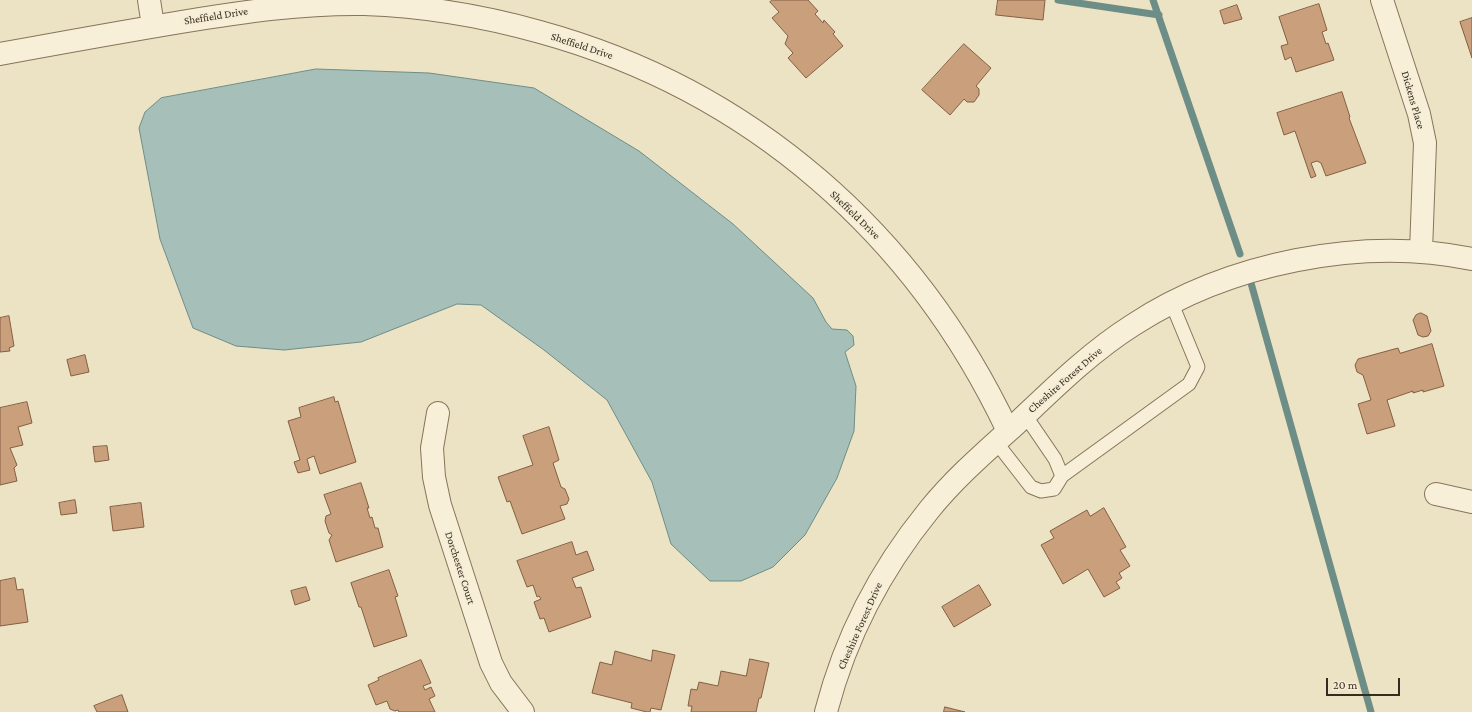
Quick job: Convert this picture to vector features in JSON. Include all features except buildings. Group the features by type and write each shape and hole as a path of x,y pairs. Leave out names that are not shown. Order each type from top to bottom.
{"street":[{"path":"149,0 153,26"},
{"name":"Dickens Place","path":"1382,0 1419,114 1425,142 1421,251"},
{"name":"Sheffield Drive","path":"0,54 153,26 258,9 312,5 366,4 446,11 495,20 608,53 673,82 723,110 768,140 815,176 870,228 907,269 940,313 969,356 1002,436"},
{"name":"Cheshire Forest Drive","path":"826,712 832,690 849,644 867,604 888,567 930,509 973,462 1090,355 1134,324 1192,293 1242,274 1290,262 1342,253 1373,251 1421,251 1472,259"},
{"name":"Dorchester Court","path":"438,412 432,448 434,477 440,505 491,663 501,683 523,712"},
{"path":"1436,494 1472,502"}],"lane":[{"path":"1002,436 1031,487 1041,491 1054,489 1062,476 1190,384 1198,367 1172,304"},
{"path":"1025,415 1055,459 1062,476"}],"water":[{"path":"316,69 429,73 534,88 639,151 733,224 813,298 826,322 832,329 847,330 853,336 854,345 845,352 856,386 854,431 837,478 805,535 773,567 741,581 710,581 671,544 652,482 607,400 544,350 481,305 457,304 361,342 284,350 236,346 193,328 160,239 139,128 145,112 161,98"}],"waterway":[{"path":"1058,0 1159,15"},
{"path":"1153,0 1240,254"},
{"path":"1251,283 1371,712"}]}
